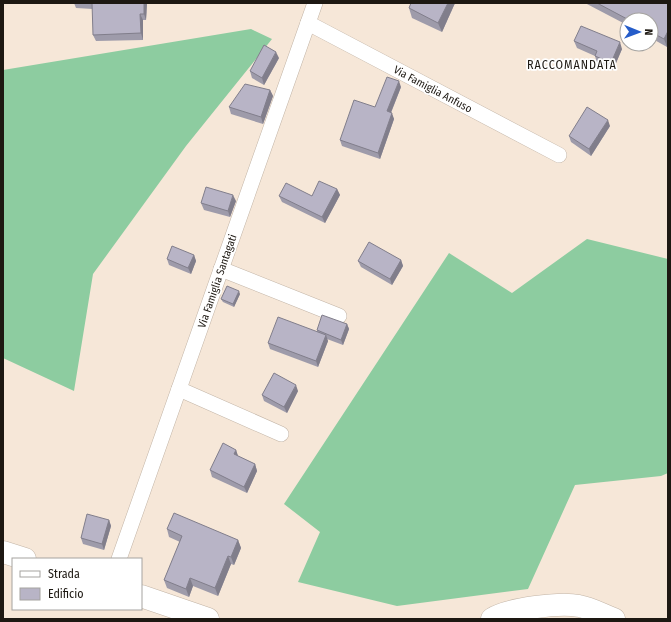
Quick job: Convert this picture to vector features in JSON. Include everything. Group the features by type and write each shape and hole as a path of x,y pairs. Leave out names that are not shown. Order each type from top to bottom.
{"street":[{"name":"Via Famiglia Santagati","path":"119,558 315,3"},
{"name":"Via Famiglia Anfuso","path":"308,23 559,154"},
{"path":"221,269 339,316"},
{"path":"179,389 281,434"},
{"path":"3,552 22,558"},
{"path":"142,596 208,619"},
{"path":"492,619 495,616 516,611 553,605 579,606 614,619"}],"green space":[{"path":"251,29 272,39 186,146 93,274 74,391 3,358 3,70"},
{"path":"587,239 668,259 668,473 661,476 575,485 528,589 397,606 298,582 320,532 284,504 449,253 512,293"}],"building":[{"path":"92,3 144,3 144,14 140,14 141,33 93,35"},
{"path":"411,3 448,3 438,23 409,8"},
{"path":"597,3 668,3 668,31 664,39 659,36 659,12 619,12 619,15"},
{"path":"581,26 619,42 619,44 611,63 595,56 597,51 574,41"},
{"path":"264,45 276,52 262,78 250,71"},
{"path":"387,77 399,81 387,111 392,113 378,153 340,140 354,100 375,107"},
{"path":"245,84 270,90 261,117 229,107"},
{"path":"587,107 608,120 589,149 569,136"},
{"path":"319,181 337,189 322,217 279,196 286,183 312,196"},
{"path":"206,187 233,195 228,211 201,203"},
{"path":"369,242 401,260 390,279 358,261"},
{"path":"172,246 194,255 188,268 167,259"},
{"path":"227,286 239,291 233,304 221,299"},
{"path":"322,315 347,324 341,340 317,330"},
{"path":"278,317 326,335 316,361 268,343"},
{"path":"274,373 296,385 284,407 262,395"},
{"path":"223,443 236,450 234,454 255,464 244,487 210,470"},
{"path":"174,513 238,540 231,557 228,556 215,588 190,578 186,589 164,580 182,536 167,529"},
{"path":"87,514 109,520 102,544 81,538"}],"district":[{"name":"RACCOMANDATA","path":"572,65"}]}
